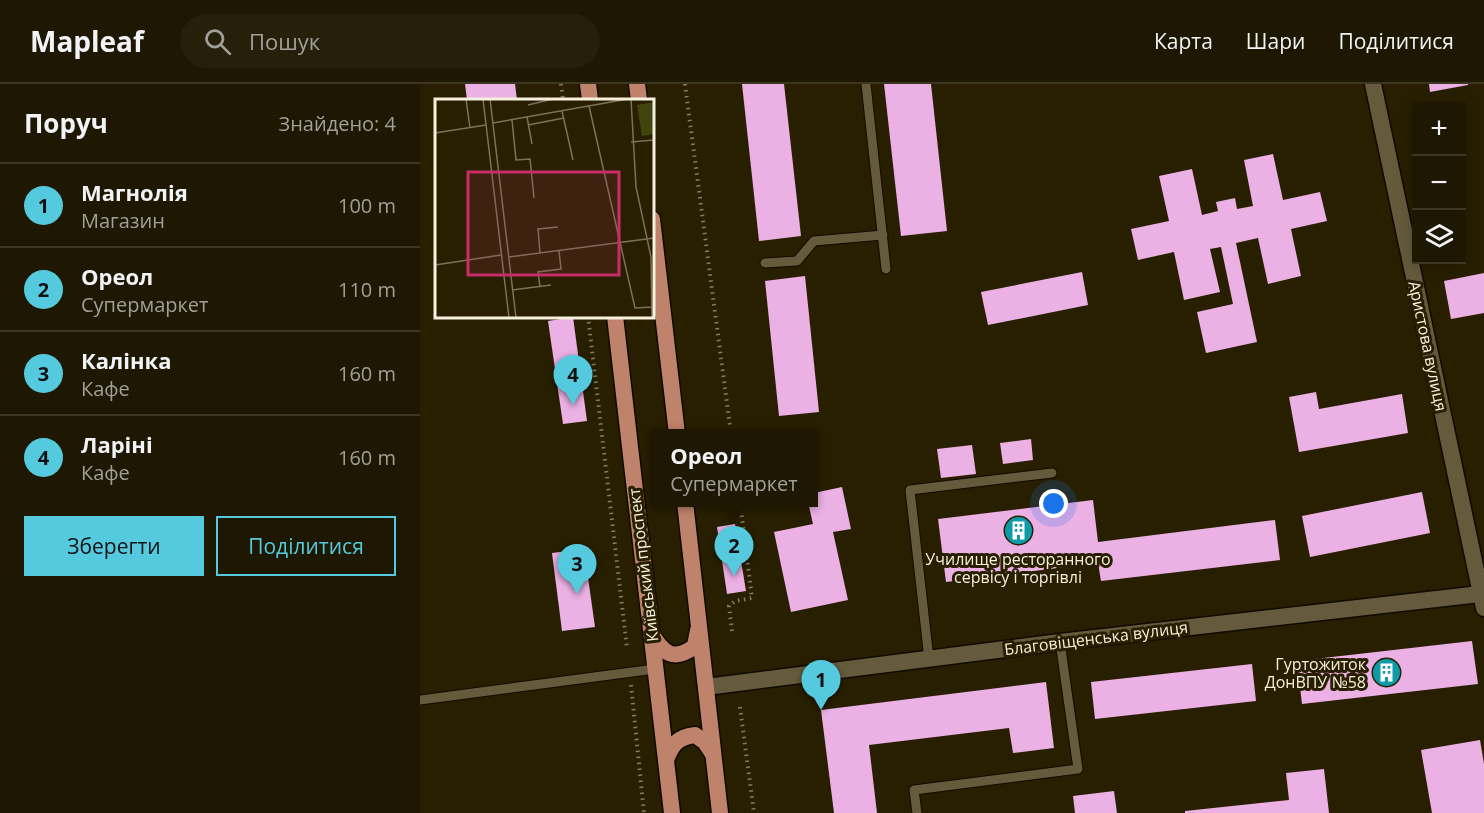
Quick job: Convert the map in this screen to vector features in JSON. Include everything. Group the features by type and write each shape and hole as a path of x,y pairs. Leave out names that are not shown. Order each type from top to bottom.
{"main road":[{"path":"588,84 590,99"},
{"path":"637,84 639,99"},
{"path":"654,236 676,429"},
{"name":"Київський проспект","path":"615,318 672,813"},
{"path":"686,507 720,813"},
{"path":"651,632 659,647 672,655 686,653 695,646 699,626"},
{"path":"666,760 672,746 682,736 688,735 694,735 705,742 714,755"}],"street":[{"name":"Аристова вулиця","path":"1373,84 1483,597"},
{"name":"Благовіщенська вулиця","path":"706,687 1060,642 1483,597"}],"lane":[{"path":"866,84 886,269"},
{"path":"765,263 797,261 814,241 883,235"},
{"path":"929,658 910,490 1052,473"},
{"path":"917,813 914,790 1078,770 1060,642"},
{"path":"420,700 655,669"}],"path":[{"path":"561,84 563,99"},
{"path":"685,84 730,429"},
{"path":"588,318 627,648"},
{"path":"732,632 729,606 735,600 752,598 741,507"},
{"path":"632,700 644,813"},
{"path":"740,707 754,813"}],"building":[{"path":"465,84 515,84 517,99 467,99"},
{"path":"742,84 784,84 801,236 759,241"},
{"path":"884,84 931,84 947,231 901,236"},
{"path":"1429,84 1468,84 1468,85 1430,92"},
{"path":"1273,154 1283,200 1320,192 1327,221 1291,229 1301,276 1268,284 1258,238 1236,243 1257,342 1206,353 1197,312 1233,304 1221,247 1210,249 1220,292 1184,300 1174,252 1138,260 1131,229 1169,221 1159,176 1192,169 1202,215 1218,211 1216,202 1235,198 1237,209 1253,206 1244,160"},
{"path":"1082,272 1088,305 988,325 981,292"},
{"path":"1484,273 1484,313 1451,319 1444,281"},
{"path":"805,276 819,412 779,416 765,281"},
{"path":"573,318 587,421 563,424 548,321"},
{"path":"1316,392 1319,409 1402,394 1408,433 1299,452 1289,397"},
{"path":"1031,439 1033,460 1003,464 1000,443"},
{"path":"972,445 976,474 941,478 937,449"},
{"path":"842,487 851,529 833,532 848,600 791,612 774,532 813,524 809,507 818,507 818,492"},
{"path":"1422,492 1430,533 1310,557 1302,516"},
{"name":"Училище ресторанного сервісу і торгівлі","path":"1093,500 1098,542 1275,520 1280,560 1101,581 1098,563 946,582 938,519"},
{"path":"735,524 746,591 727,594 717,527"},
{"path":"584,549 595,627 562,631 552,553"},
{"name":"Гуртожиток ДонВПУ №58","path":"1472,641 1478,684 1302,704 1297,661"},
{"path":"1252,664 1256,701 1095,719 1091,682"},
{"path":"1046,682 1054,748 1013,753 1009,728 869,745 877,813 834,813 821,710"},
{"path":"1480,740 1484,764 1484,813 1432,813 1421,750"},
{"path":"1324,769 1329,813 1185,813 1185,811 1289,800 1286,773"},
{"path":"1114,791 1117,813 1075,813 1073,796"}],"place":[{"name":"Ларіні","path":"573,405"},
{"name":"Училище ресторанного сервісу і торгівлі","path":"1018,531"},
{"name":"Ореол","path":"734,576"},
{"name":"Калінка","path":"577,594"},
{"name":"Гуртожиток ДонВПУ №58","path":"1387,673"},
{"name":"Магнолія","path":"821,710"}]}
